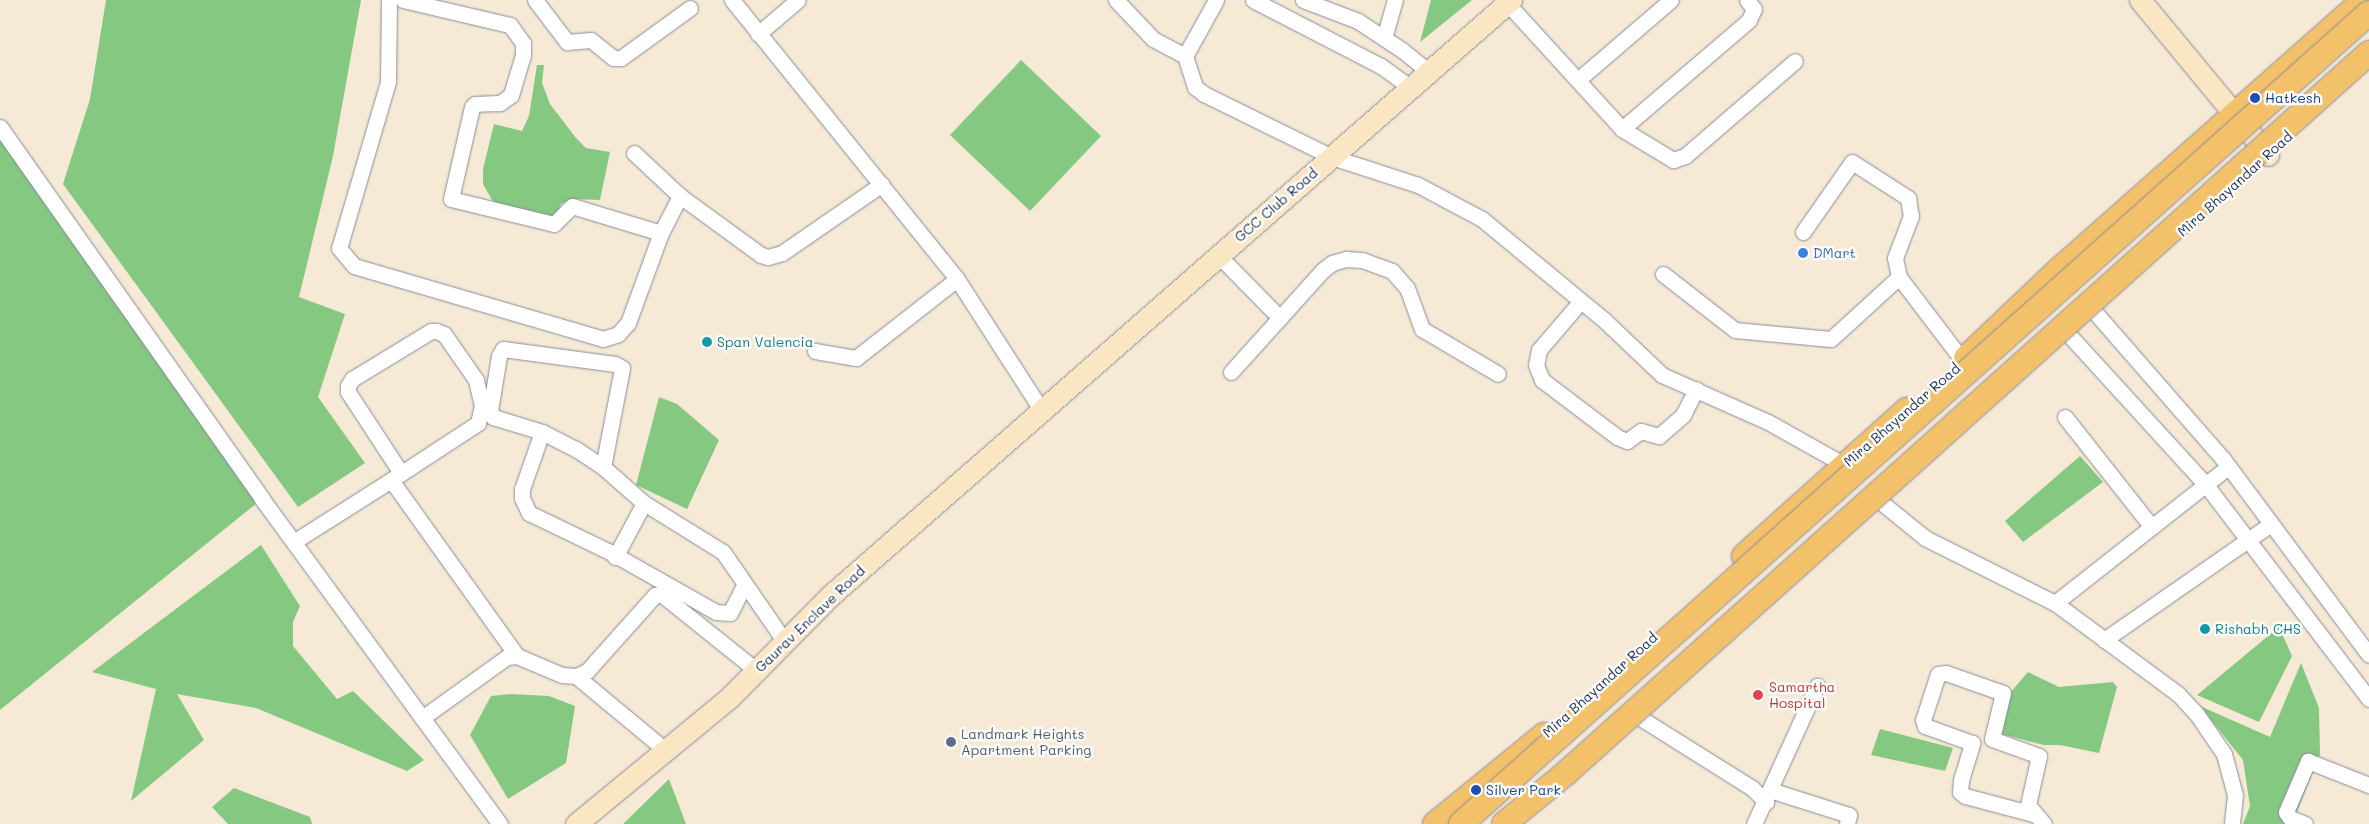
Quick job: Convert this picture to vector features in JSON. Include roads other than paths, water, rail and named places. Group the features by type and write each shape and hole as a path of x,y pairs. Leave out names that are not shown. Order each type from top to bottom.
{"main road":[{"name":"Mira Bhayandar Road","path":"1435,824 1535,744 1963,361 2067,263 2364,0"},
{"path":"1461,824 2369,13"},
{"path":"1504,824 1566,773 2369,52"},
{"name":"Mira Bhayandar Road","path":"1520,824 1642,719 2070,336 2093,310 2369,66"}],"street":[{"path":"389,0 388,82 339,248 354,266 604,339 618,334 628,323 661,233 680,196"},
{"path":"403,0 510,25 523,43 523,55 511,95 500,103 475,104 472,107 451,198 554,224 572,206 661,233"},
{"path":"535,0 567,42 597,42 613,58 626,58 690,8"},
{"path":"732,0 957,279 1042,411"},
{"path":"758,34 798,0"},
{"path":"1116,0 1153,39 1185,56 1195,87 1204,94 1332,156 1418,186 1482,219 1662,374 1768,422 1845,465"},
{"path":"1185,56 1216,0"},
{"path":"1253,0 1381,66 1411,88"},
{"path":"1303,0 1332,5 1384,38 1429,72"},
{"path":"1384,38 1395,0"},
{"path":"1579,79 1671,0"},
{"path":"2140,0 2233,115 2268,155"},
{"path":"1622,129 1749,20 1754,14 1752,1"},
{"path":"1509,2 1622,129 1673,160 1679,159 1795,61"},
{"name":"GCC Club Road","path":"1042,411 1509,2"},
{"path":"0,127 295,541 500,824"},
{"path":"634,153 680,196 760,255 768,257 782,254 882,184"},
{"path":"1804,232 1852,162 1908,198 1911,216 1895,258 1899,277 1963,361"},
{"path":"1218,256 1280,318"},
{"path":"1231,372 1332,263 1346,259 1362,260 1392,271 1401,279 1422,329 1498,374"},
{"path":"1663,274 1735,330 1831,339 1899,277"},
{"path":"815,351 856,358 957,279"},
{"path":"1580,302 1539,350 1536,365 1542,380 1617,437 1627,441 1641,432 1659,436 1683,415 1696,390"},
{"path":"2093,310 2229,466 2369,655"},
{"path":"295,541 396,476 473,429 481,413 482,406 476,380 444,334 431,331 352,379 348,386 348,392 396,476 517,656 547,670 576,676 666,750"},
{"path":"2070,336 2206,485 2250,539 2369,699"},
{"path":"603,467 623,374 622,368 615,364 504,350 499,356 490,414 497,420 542,432 603,467 644,503 722,552 785,642"},
{"name":"Gaurav Enclave Road","path":"576,824 666,750 756,671 830,595 1042,411"},
{"path":"2065,418 2152,527"},
{"path":"542,432 522,489 525,506 540,520 725,614 730,613 744,585"},
{"path":"2055,603 2229,466"},
{"path":"615,557 644,503"},
{"path":"1882,503 1926,538 2055,603 2178,694 2196,713 2224,754 2235,795 2232,824"},
{"path":"2104,640 2271,524"},
{"path":"576,676 587,671 655,595 661,594 756,671"},
{"path":"422,718 489,667 517,656"},
{"path":"1946,673 2003,693 1992,739 2039,756 2028,805 2038,819 1965,796 1960,792 1961,780 1972,743 1925,726 1923,720 1938,674 1946,673"},
{"path":"1754,824 1817,686"},
{"path":"1642,719 1752,788 1768,796 1849,815 1847,824"},
{"path":"2305,824 2290,818 2286,812 2308,761 2369,785"}],"place":[{"name":"Hatkesh","path":"2255,98"},
{"name":"DMart","path":"1803,253"},
{"name":"Span Valencia","path":"707,342"},
{"name":"Rishabh CHS","path":"2205,629"},
{"name":"Samartha Hospital","path":"1758,695"},
{"name":"Landmark Heights Apartment Parking","path":"951,742"},
{"name":"Silver Park","path":"1476,790"}]}
